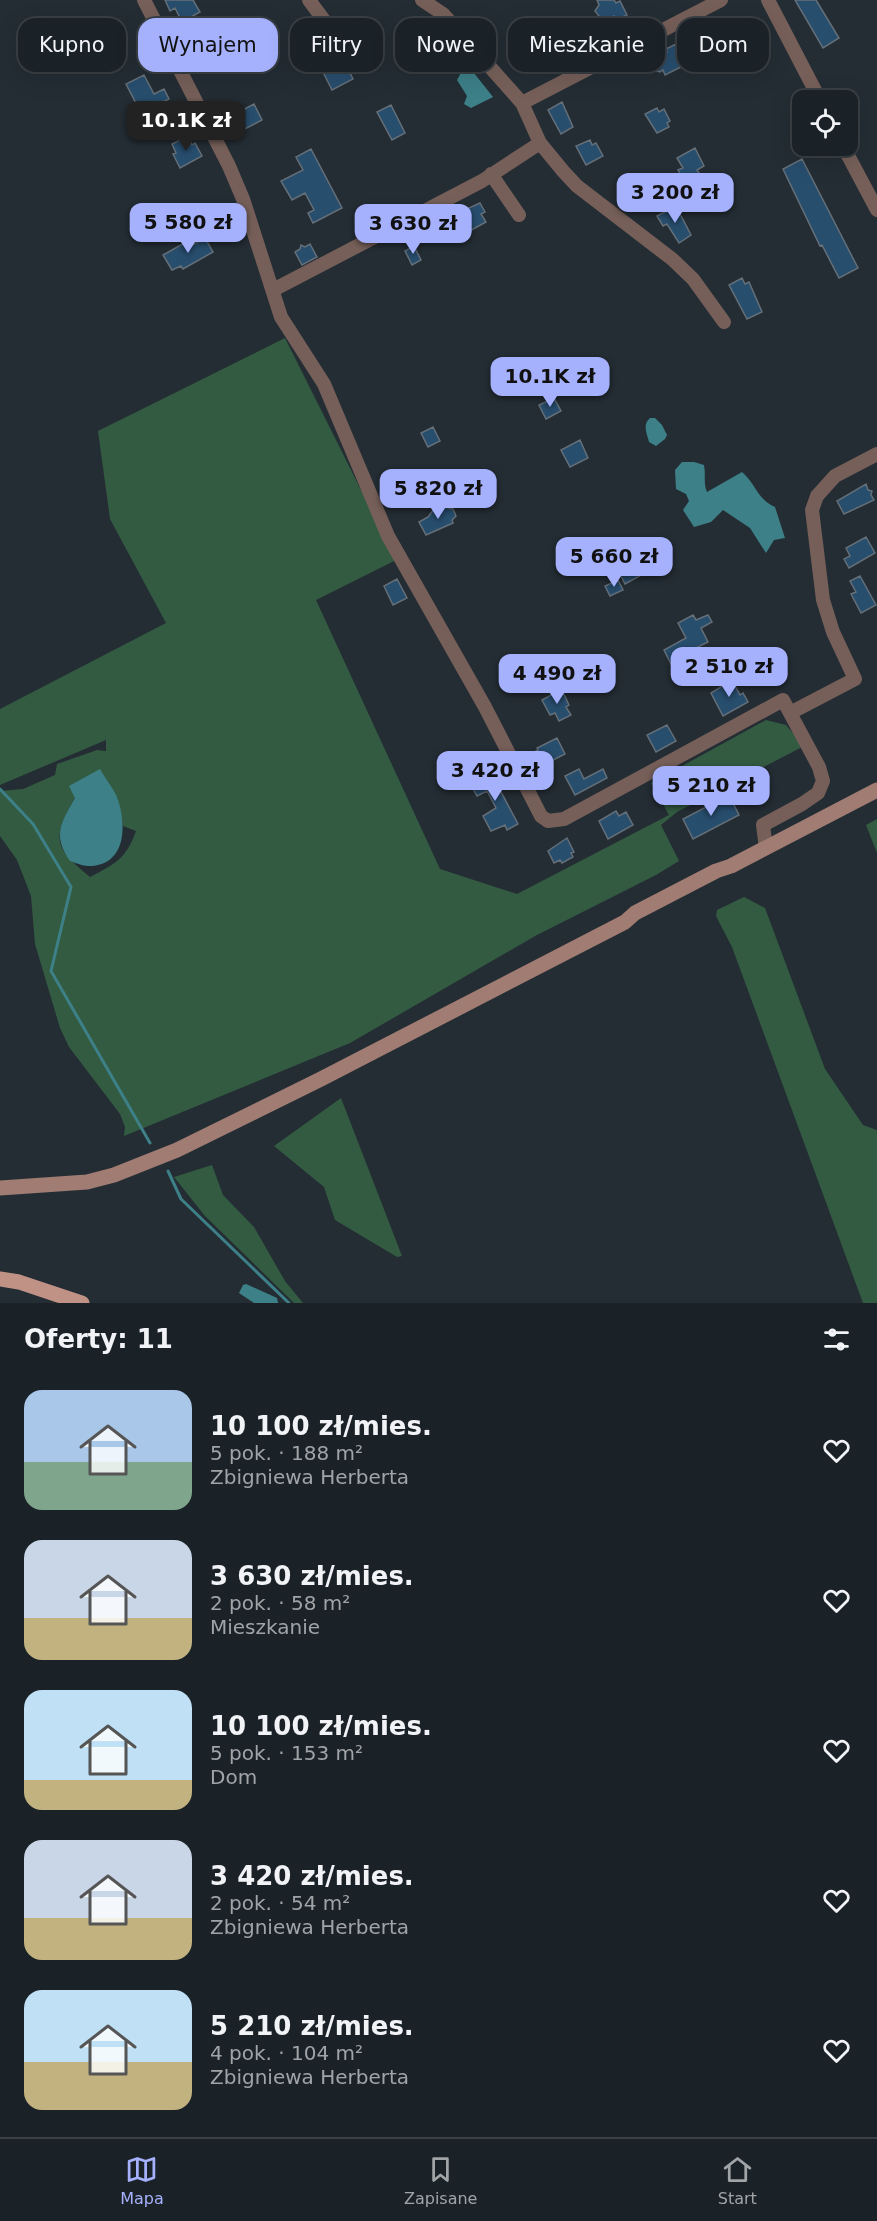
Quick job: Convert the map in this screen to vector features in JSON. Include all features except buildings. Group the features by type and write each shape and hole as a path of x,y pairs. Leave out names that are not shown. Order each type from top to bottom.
{"main road":[{"path":"0,1188 87,1182 114,1175 177,1150 321,1079 625,922 635,913 877,790"},
{"path":"0,1280 20,1282 82,1303"}],"street":[{"path":"144,0 229,166 243,199 281,316 324,384 388,536 485,707 541,816 548,821 564,819 787,706 855,679 833,632 823,600 812,510 817,496 835,476 877,454"},
{"path":"309,0 322,18"},
{"path":"422,0 443,14 522,103 540,143 577,186 652,242 693,279 724,322"},
{"path":"522,103 721,0"},
{"path":"768,0 815,90"},
{"path":"273,290 482,181 540,143"},
{"path":"848,156 877,210"},
{"path":"491,174 519,215"},
{"path":"766,848 763,825 818,793 823,781 819,767 787,706"}],"green space":[{"path":"285,338 396,560 316,600 440,869 517,894 669,815 651,783 766,720 786,725 804,746 677,812 661,825 679,861 656,875 537,935 350,1043 124,1136 125,1127 120,1114 69,1047 60,1028 35,944 31,896 17,860 0,836 0,791 23,789 55,775 57,764 97,750 106,751 106,740 0,785 0,709 166,623 110,519 98,431","holes":["117,797 123,826 136,831 128,848 119,860 90,877 69,858 60,842 62,823 75,798"]},
{"path":"877,819 877,853 866,825"},
{"path":"744,897 765,908 825,1069 863,1125 877,1130 877,1303 863,1303 732,947 716,916 717,910"},
{"path":"341,1098 402,1256 397,1257 335,1220 324,1187 274,1146"},
{"path":"212,1165 223,1195 254,1227 285,1281 303,1303 294,1303 205,1216 174,1177"}],"water":[{"path":"461,72 473,72 493,97 471,108 464,104 467,96 457,80"},
{"path":"650,418 655,418 662,425 667,435 656,446 649,442 646,432 646,423"},
{"path":"682,462 704,465 707,492 742,472 760,496 775,507 785,538 774,540 766,553 750,528 723,510 711,522 694,527 683,510 689,501 686,494 676,489 675,470"},
{"path":"100,769 117,797 123,831 117,851 110,859 101,864 86,866 70,861 61,844 60,829 75,798 69,786"},
{"path":"246,1284 277,1298 278,1303 254,1303 239,1293"}],"waterway":[{"path":"0,789 33,824 71,887 51,971 150,1143"},
{"path":"168,1171 181,1199 289,1303"}]}
